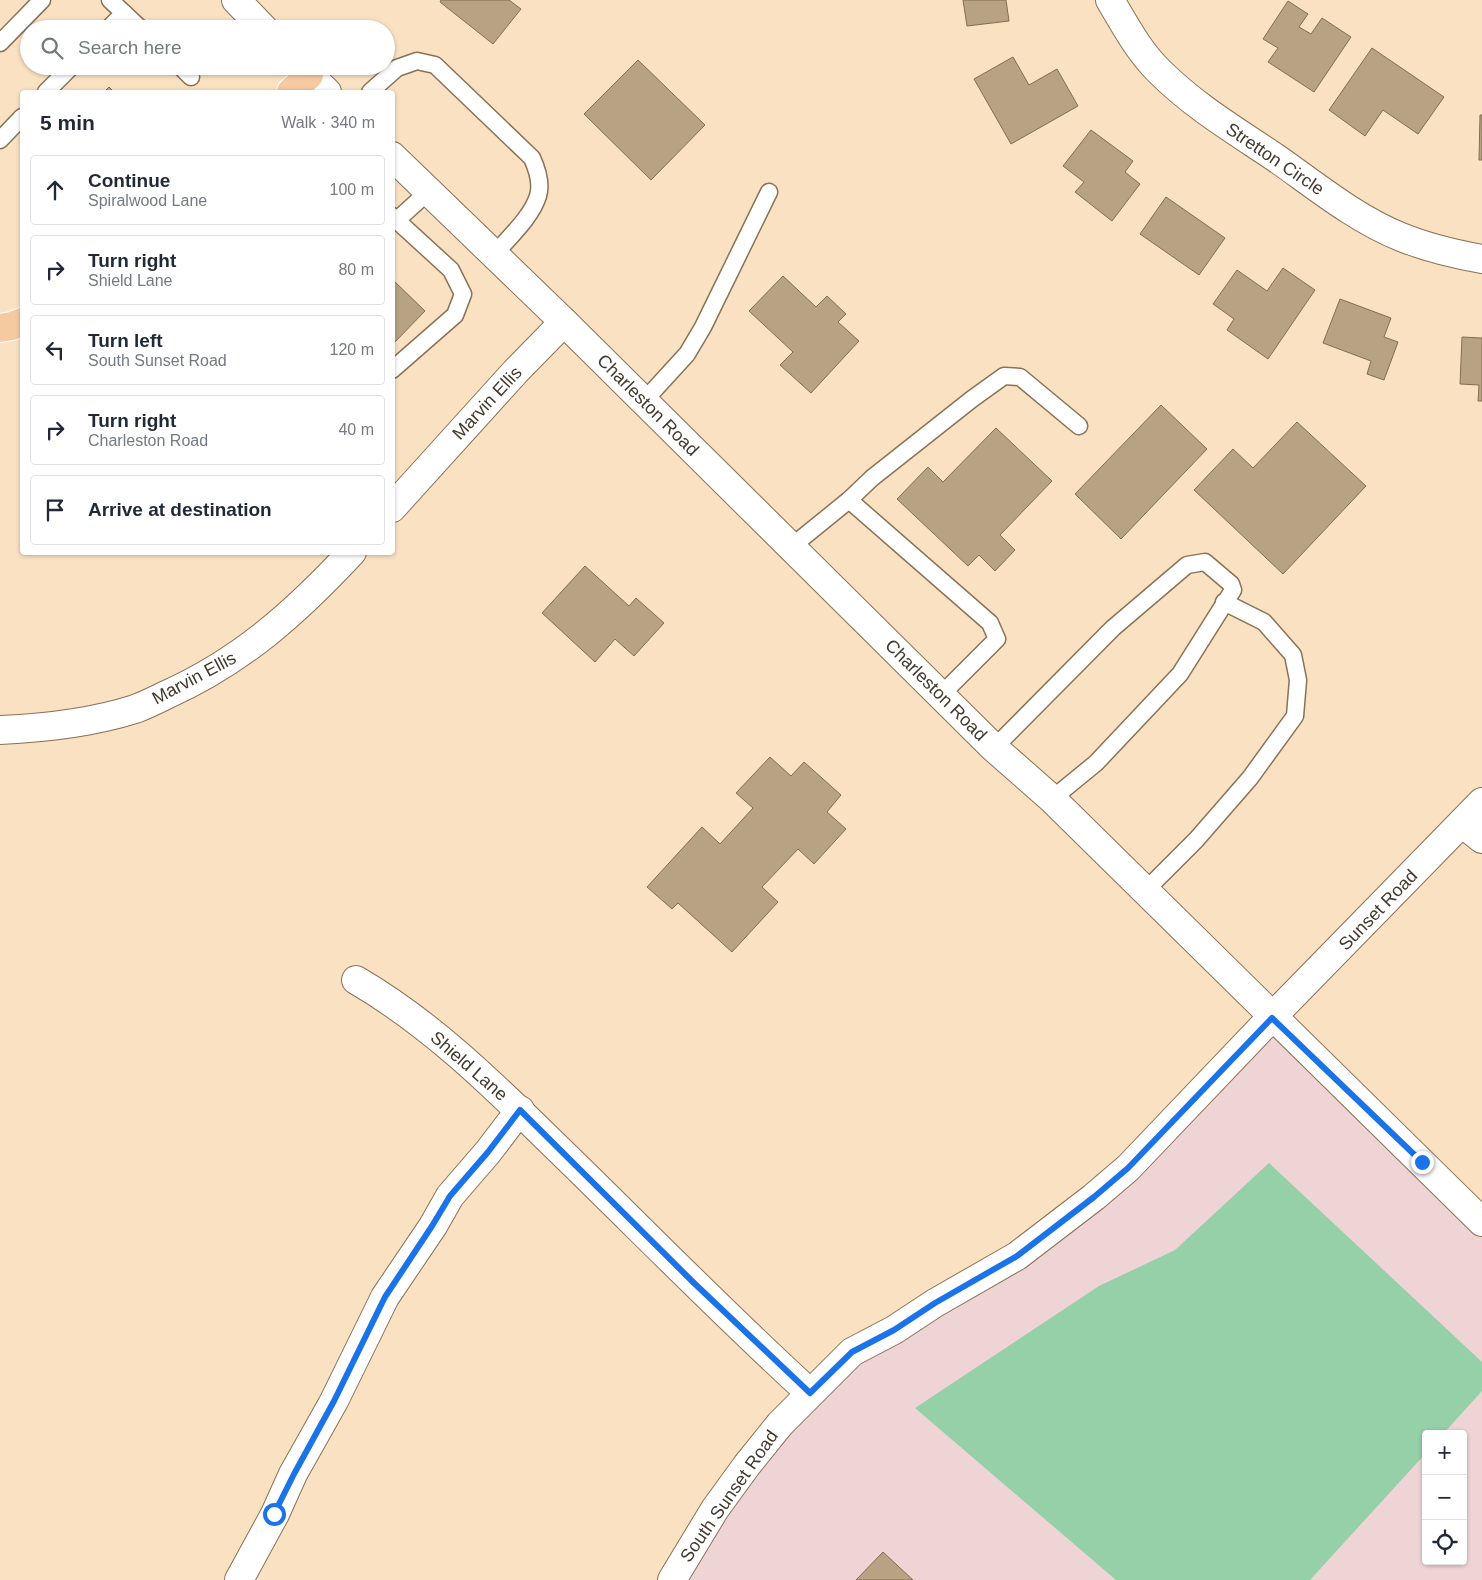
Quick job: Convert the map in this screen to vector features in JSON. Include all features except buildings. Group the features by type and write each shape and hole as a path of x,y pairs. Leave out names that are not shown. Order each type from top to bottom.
{"highway":[{"path":"0,328 20,323"}],"street":[{"path":"236,0 255,20"},
{"name":"Stretton Circle","path":"1110,0 1132,37 1159,72 1233,131 1358,215 1400,237 1444,252 1482,259"},
{"name":"Charleston Road","path":"395,159 564,322 994,748 1052,799 1272,1018 1482,1222"},
{"name":"Marvin Ellis","path":"395,505 509,378 564,322"},
{"name":"Marvin Ellis","path":"0,730 44,728 90,721 136,708 180,689 222,666 262,637 298,607 349,555"},
{"name":"Sunset Road","path":"1272,1018 1472,831 1482,802"},
{"name":"Shield Lane","path":"356,980 377,992 428,1029 486,1078 694,1283 810,1393"},
{"name":"South Sunset Road","path":"672,1580 715,1510 747,1465 780,1424 852,1352 894,1330 935,1303 1017,1256 1094,1197 1128,1168 1272,1018"},
{"path":"239,1580 334,1401 385,1297 450,1196 488,1152 520,1110"}],"lane":[{"path":"22,20 42,0"},
{"path":"110,0 131,20"},
{"path":"117,20 124,13"},
{"path":"0,43 20,23"},
{"path":"395,70 417,61 435,64 532,158 538,174 539,194 530,212 494,255"},
{"path":"48,90 63,75"},
{"path":"372,90 389,75"},
{"path":"0,140 20,119"},
{"path":"395,367 455,316 463,294 451,270 395,218 429,191"},
{"path":"644,401 687,354 703,328 769,192"},
{"path":"791,547 872,478 1004,376 1020,377 1079,426"},
{"path":"848,500 990,623 997,639 941,695"},
{"path":"994,748 1113,628 1187,565 1205,562 1231,584 1233,590 1180,674 1096,763 1052,799"},
{"path":"1145,891 1196,840 1250,778 1295,716 1298,680 1293,655 1264,622 1224,602"}],"shaded area":[{"path":"1272,1017 1482,1222 1482,1580 672,1580 810,1393 1017,1256"}],"green space":[{"path":"1269,1163 1482,1362 1482,1391 1447,1430 1422,1430 1422,1457 1310,1580 1116,1580 915,1408 1099,1286 1175,1250"}],"route":[{"path":"274,1514 334,1401 385,1297 450,1196 488,1152 520,1110 694,1283 810,1393 852,1352 894,1330 935,1303 1017,1256 1094,1197 1128,1168 1272,1018 1422,1162"}]}
